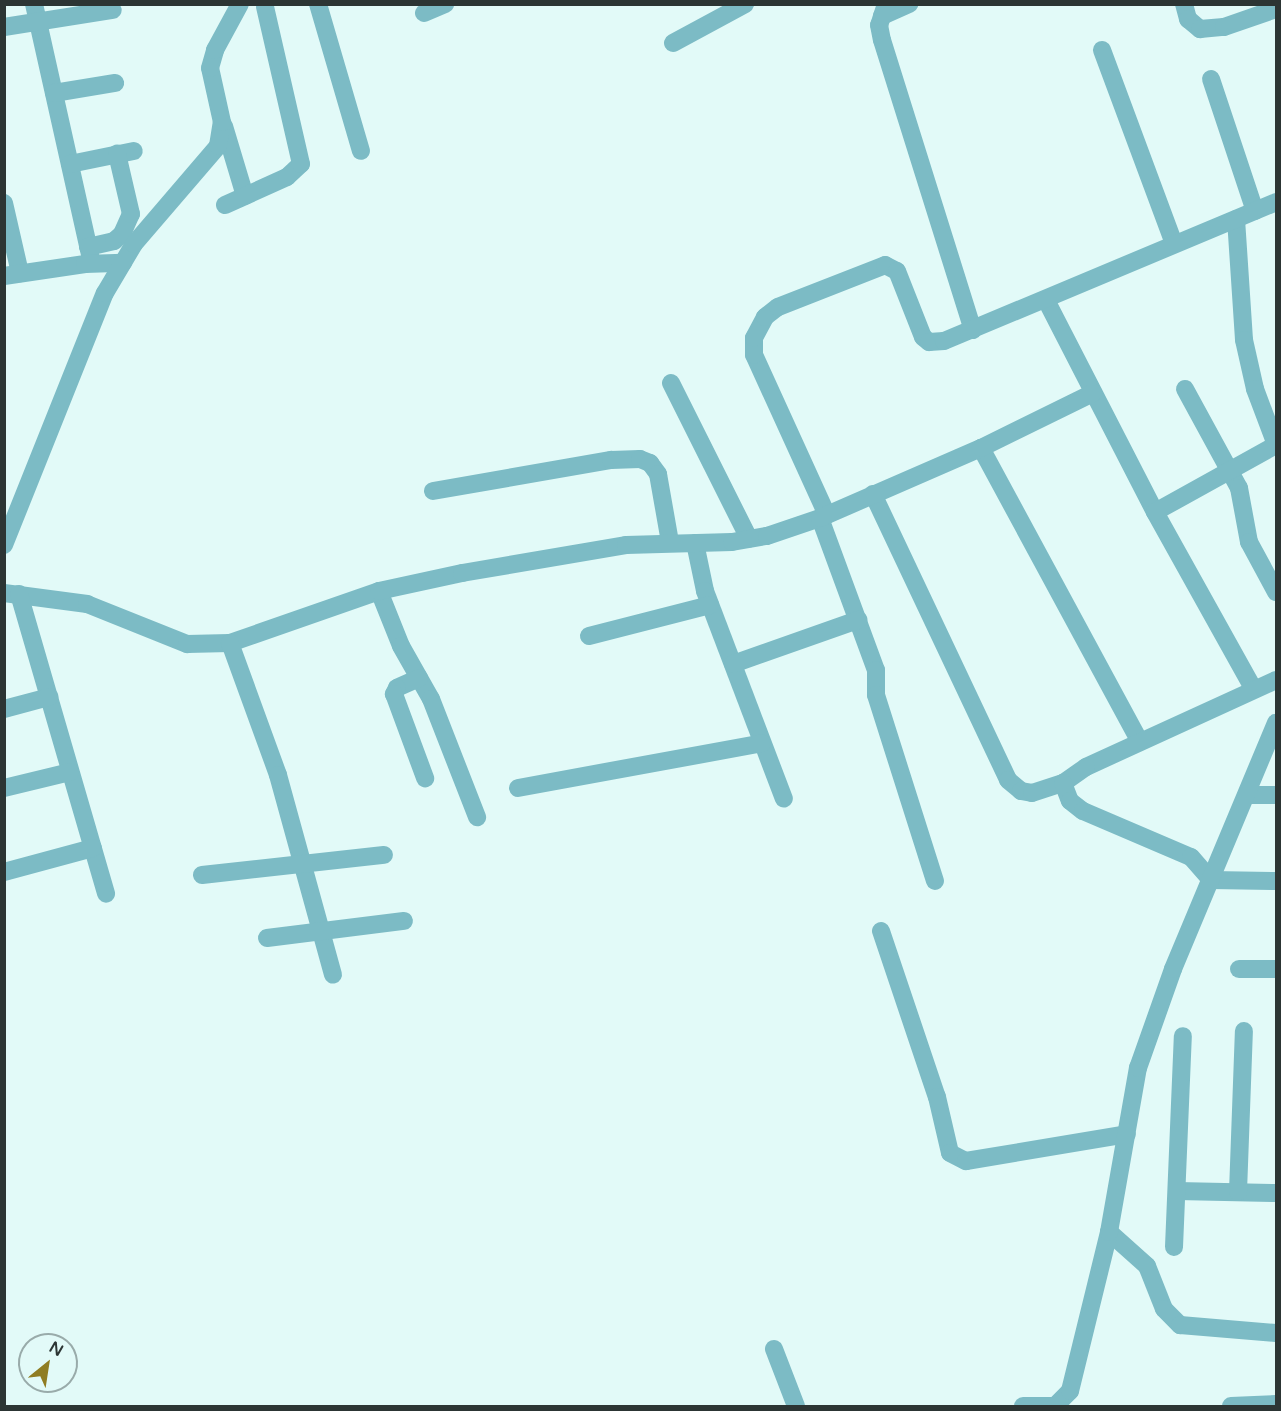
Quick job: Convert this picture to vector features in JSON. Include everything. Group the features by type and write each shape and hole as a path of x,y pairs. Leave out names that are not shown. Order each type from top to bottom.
{"street":[{"path":"318,4 361,151"},
{"path":"424,13 445,4"},
{"path":"909,4 884,10 882,40 973,330"},
{"path":"1184,4 1188,19 1200,29 1224,27 1276,9"},
{"path":"673,43 743,5"},
{"path":"225,205 245,196 287,177 301,164 269,6 238,11 214,50 210,68 222,122 245,196"},
{"path":"4,27 36,13 113,10"},
{"path":"36,13 90,255"},
{"path":"1102,51 1174,244"},
{"path":"1211,79 1255,211"},
{"path":"54,93 115,83"},
{"path":"4,546 91,324 134,244 212,157 218,146 222,122"},
{"path":"4,203 12,274 90,255 114,241 122,234 131,214 126,153 70,164"},
{"path":"935,881 876,695 876,670 824,517 754,355 754,338 765,317 778,306 885,265 897,271 917,327 929,342 944,341 1276,202"},
{"path":"1155,512 1276,445 1269,408 1244,340 1236,219"},
{"path":"90,255 123,263"},
{"path":"1046,300 1155,512 1252,688"},
{"path":"671,383 749,539"},
{"path":"1185,389 1244,499 1249,542 1276,592"},
{"path":"106,894 49,698 12,594 87,604 187,644 230,643 379,591 541,558 670,542 695,543 749,539 824,517 981,448 1093,393"},
{"path":"981,448 1140,742"},
{"path":"433,491 610,460 640,459 654,466 658,474 670,542"},
{"path":"873,494 1008,780 1022,791 1032,793 1064,783 1086,767 1252,688 1276,680"},
{"path":"695,543 710,605 784,799"},
{"path":"379,591 431,699 477,817"},
{"path":"590,636 710,605"},
{"path":"732,664 858,620"},
{"path":"230,643 278,775 333,975"},
{"path":"419,678 397,688 394,694 425,778"},
{"path":"4,709 49,698"},
{"path":"1023,1407 1055,1406 1070,1391 1109,1232 1126,1134 1145,1045 1276,723"},
{"path":"518,788 762,743"},
{"path":"4,789 70,772"},
{"path":"1064,783 1070,801 1083,811 1191,856 1211,880 1276,881"},
{"path":"1247,795 1276,795"},
{"path":"4,872 93,848"},
{"path":"202,875 384,855"},
{"path":"267,938 404,921"},
{"path":"881,931 937,1097 950,1153 966,1161 1126,1134"},
{"path":"1239,969 1276,969"},
{"path":"1238,1192 1244,1031"},
{"path":"1174,1247 1183,1036"},
{"path":"1177,1191 1276,1193"},
{"path":"1109,1232 1146,1266 1164,1309 1180,1325 1276,1333"},
{"path":"774,1349 796,1407"},
{"path":"1231,1407 1276,1404"}]}
